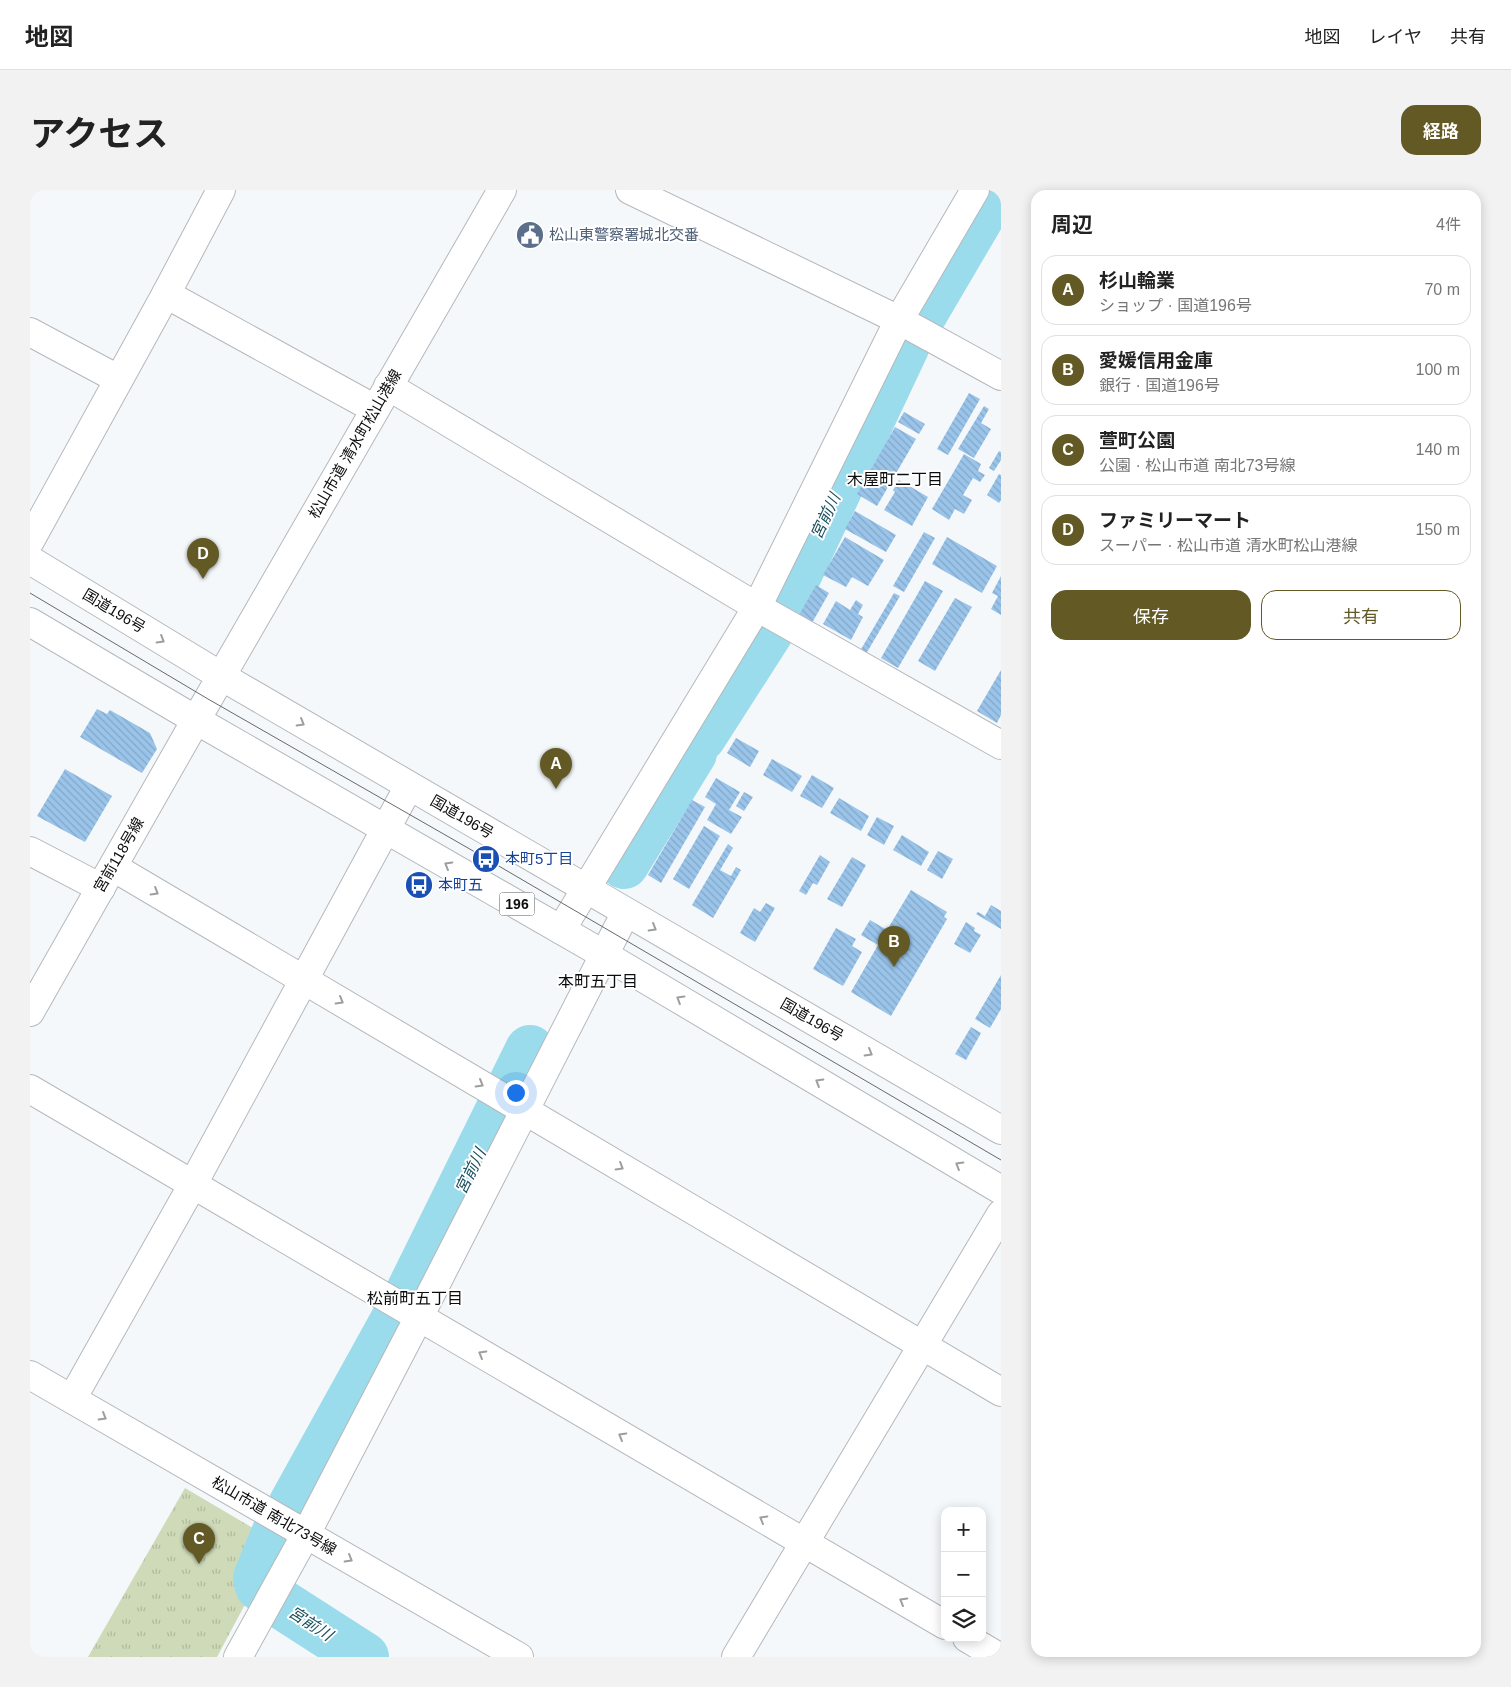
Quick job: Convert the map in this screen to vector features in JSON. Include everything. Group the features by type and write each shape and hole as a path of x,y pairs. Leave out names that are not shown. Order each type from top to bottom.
{"main road":[{"path":"30,541 221,190"},
{"name":"松山市道 清水町松山港線","path":"208,698 502,190"},
{"path":"630,190 899,320 1001,376"},
{"path":"561,930 757,606 899,320 975,190"},
{"path":"166,294 375,410"},
{"path":"30,332 118,379"},
{"path":"388,386 757,606 1001,745"},
{"name":"国道196号","path":"30,560 208,698 385,828 603,954 1001,1190"},
{"name":"国道196号","path":"30,622 409,786 1001,1130"},
{"name":"宮前118号線","path":"30,1012 208,698"},
{"path":"72,1399 193,1184 409,786"},
{"path":"30,851 107,877 303,980 1001,1392"},
{"path":"238,1657 306,1534 420,1317 626,912"},
{"path":"30,1089 941,1623"},
{"path":"736,1657 1001,1214"},
{"name":"松山市道 南北73号線","path":"30,1375 306,1534 483,1648 518,1657"},
{"path":"974,1642 999,1657"}],"green space":[{"path":"185,1488 263,1534 250,1595 217,1657 88,1657"}],"building":[{"path":"969,393 980,399 948,455 937,449"},
{"path":"984,406 989,409 981,423 991,429 974,458 958,449"},
{"path":"904,412 925,424 919,434 898,422"},
{"path":"895,427 916,439 877,506 857,494"},
{"path":"999,451 1001,452 1001,460 994,471 989,468"},
{"path":"964,454 981,464 978,471 985,475 980,482 973,478 963,495 972,500 964,514 955,509 949,520 932,509"},
{"path":"999,474 1001,475 1001,500 999,503 987,495"},
{"path":"899,480 928,497 912,526 884,510 895,492 893,490"},
{"path":"855,511 896,535 886,552 845,529"},
{"path":"924,532 935,538 904,592 893,586"},
{"path":"845,537 884,560 868,586 852,577 846,587 823,575"},
{"path":"947,537 997,566 982,593 932,564"},
{"path":"1001,576 1001,615 991,609 998,596 992,593"},
{"path":"925,581 943,591 898,668 881,658"},
{"path":"816,585 829,593 812,623 799,615"},
{"path":"894,593 900,596 866,654 860,651"},
{"path":"955,598 972,607 935,671 918,661"},
{"path":"856,600 863,605 858,614 863,617 851,640 823,624 836,601 850,610"},
{"path":"1001,670 1001,715 997,723 977,711"},
{"path":"97,709 107,714 110,710 150,733 157,749 142,773 80,737"},
{"path":"736,738 759,751 750,767 727,753"},
{"path":"772,759 802,776 792,792 763,775"},
{"path":"65,769 112,796 85,842 37,816"},
{"path":"812,775 834,788 822,808 800,796"},
{"path":"716,778 740,792 729,810 742,817 731,834 707,820 716,804 705,797"},
{"path":"744,792 753,797 744,811 736,806"},
{"path":"839,798 869,816 861,831 830,813"},
{"path":"692,800 705,807 661,883 648,875"},
{"path":"877,817 894,826 884,845 867,835"},
{"path":"704,826 720,836 689,889 673,879"},
{"path":"902,835 929,852 921,866 893,850"},
{"path":"728,844 733,848 720,870 731,876 736,867 741,870 713,918 692,905"},
{"path":"938,851 953,859 942,879 927,870"},
{"path":"820,855 830,862 817,885 813,883 806,895 799,891"},
{"path":"852,857 866,865 842,907 827,899"},
{"path":"911,890 947,912 944,917 947,919 891,1016 851,992 878,945 861,935 870,920 887,930"},
{"path":"766,903 775,908 755,942 740,933 754,908 760,912"},
{"path":"991,905 1001,911 1001,929 976,914 978,912 985,916"},
{"path":"966,922 975,928 974,931 981,935 970,953 954,944"},
{"path":"836,928 856,939 852,946 862,952 843,986 813,969"},
{"path":"1001,975 1001,1009 990,1028 975,1019"},
{"path":"971,1027 981,1033 966,1060 955,1054"}],"waterway":[{"name":"宮前川","path":"921,316 995,190"},
{"name":"宮前川","path":"783,604 905,345"},
{"name":"宮前川","path":"701,737 769,631"},
{"name":"宮前川","path":"624,864 692,753"},
{"name":"宮前川","path":"410,1293 530,1050"},
{"name":"宮前川","path":"293,1505 397,1317"},
{"name":"宮前川","path":"260,1586 258,1578 276,1534"},
{"name":"宮前川","path":"283,1605 364,1657"}],"tram line":[{"path":"30,593 208,699 468,848 1001,1160"},
{"path":"30,1653 38,1657"}],"place":[{"name":"松山東警察署城北交番","path":"530,235"},
{"name":"ファミリーマート","path":"203,579"},
{"name":"杉山輪業","path":"556,789"},
{"name":"本町5丁目","path":"486,859"},
{"name":"本町五","path":"419,885"},
{"name":"愛媛信用金庫","path":"894,967"},
{"name":"萱町公園","path":"199,1564"}],"district":[{"name":"木屋町二丁目","path":"895,479"},
{"name":"本町五丁目","path":"598,981"},
{"name":"松前町五丁目","path":"415,1298"}]}
